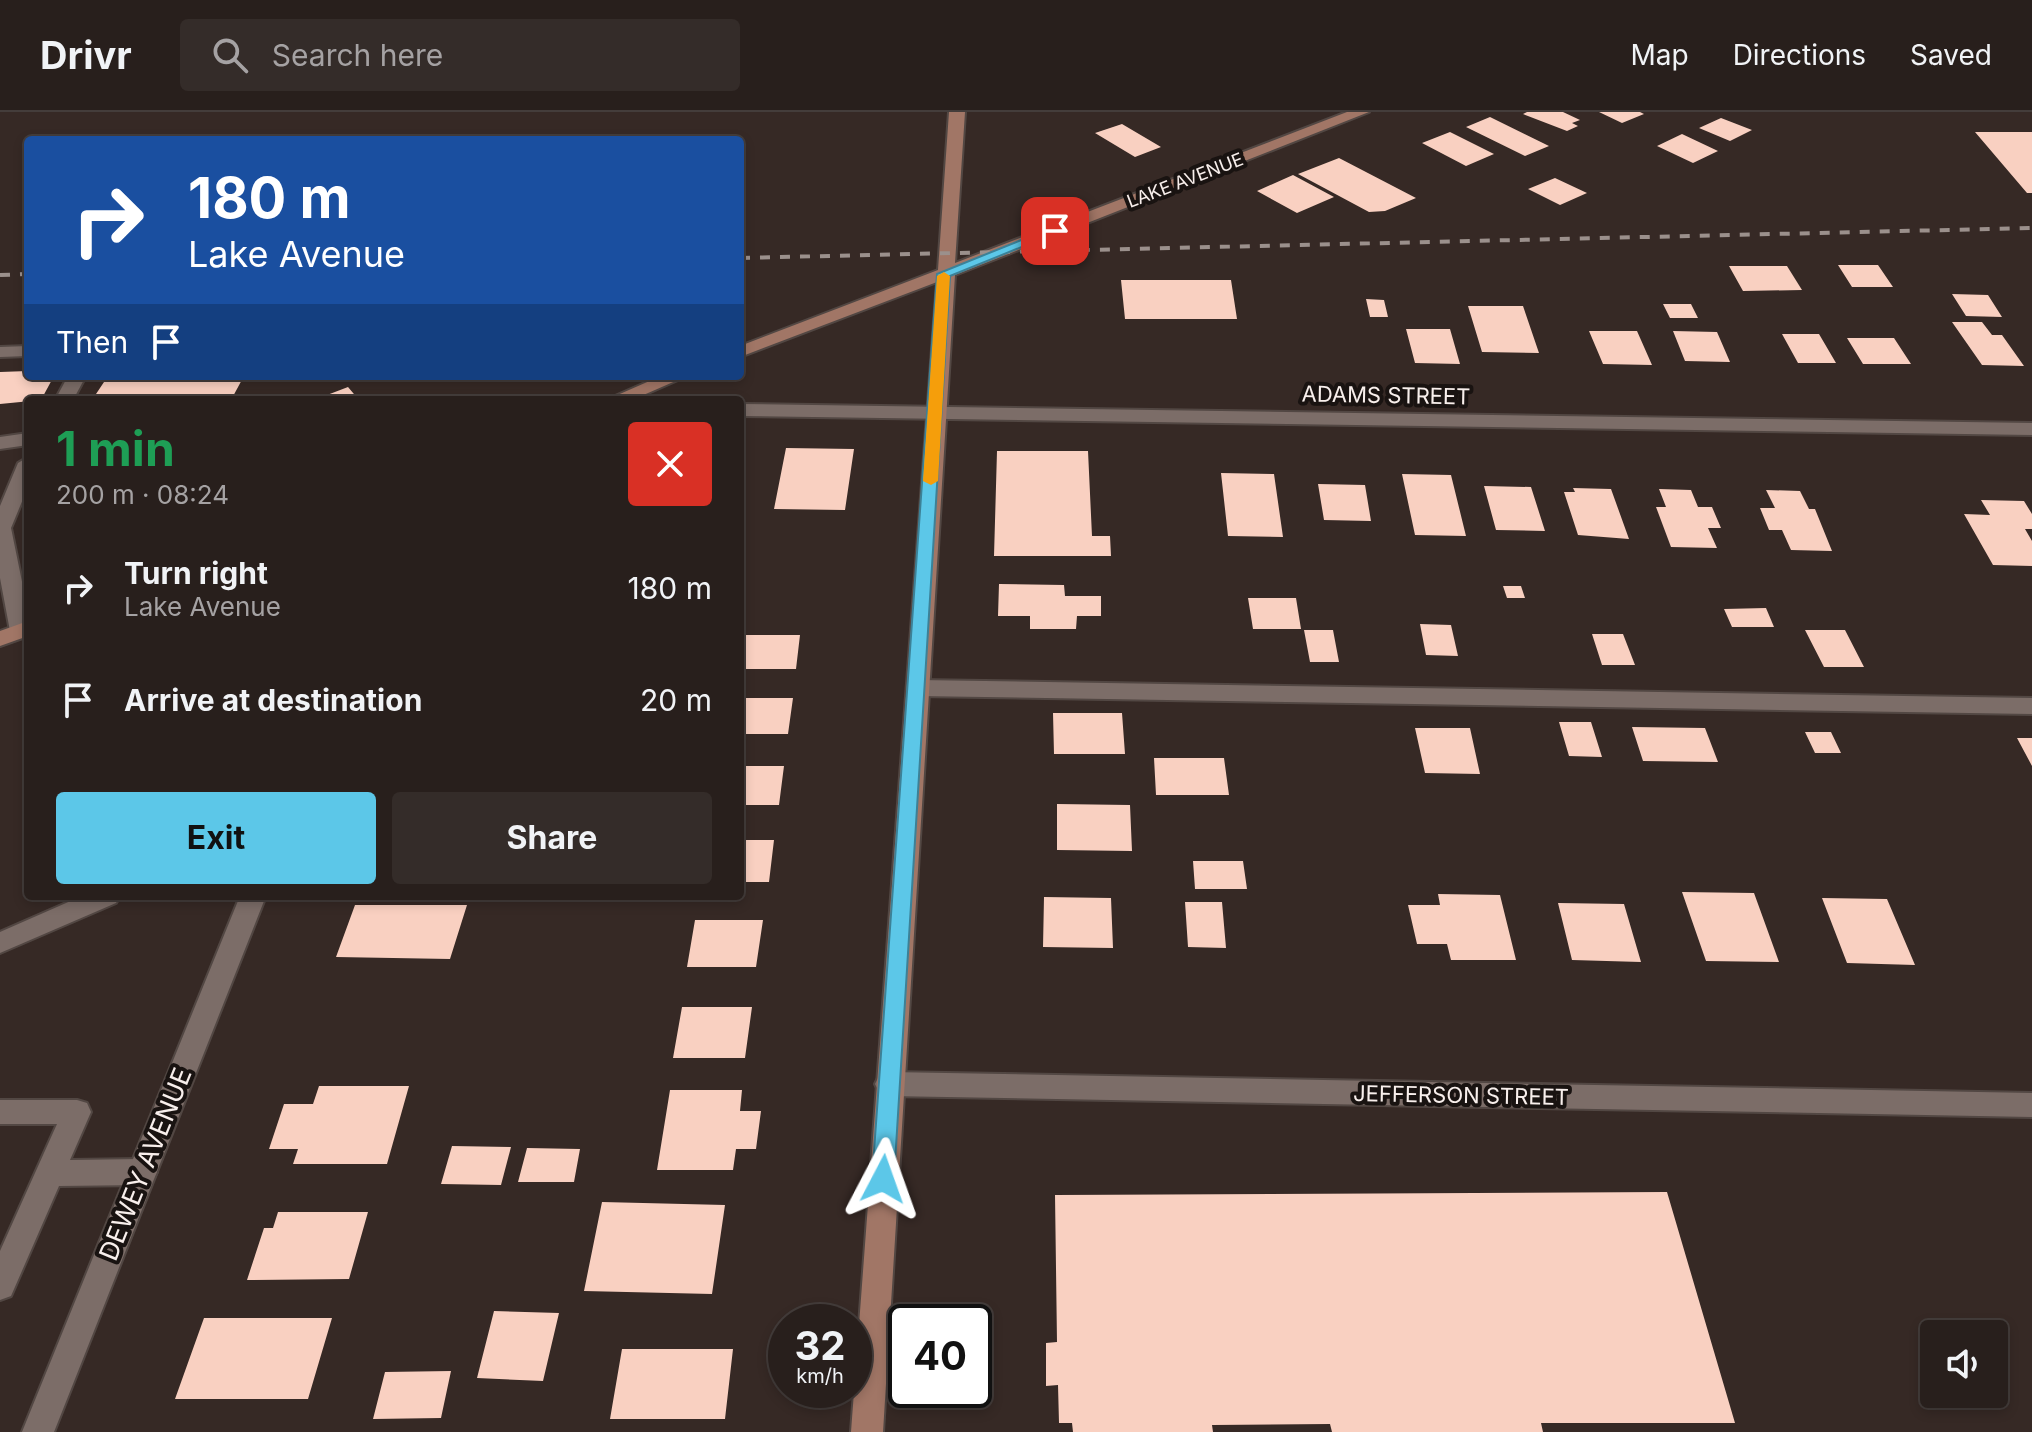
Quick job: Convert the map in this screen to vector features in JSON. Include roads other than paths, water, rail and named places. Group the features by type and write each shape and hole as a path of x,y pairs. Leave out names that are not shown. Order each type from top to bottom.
{"street":[{"path":"867,1432 957,112"},
{"name":"LAKE AVENUE","path":"744,350 1361,112"},
{"path":"0,352 24,351"},
{"path":"626,396 668,380"},
{"name":"ADAMS STREET","path":"744,410 2032,429"},
{"path":"0,443 24,440"},
{"path":"24,473 1,528 24,625"},
{"path":"0,639 24,630"},
{"path":"918,688 2032,706"},
{"path":"0,943 98,900"},
{"name":"DEWEY AVENUE","path":"38,1432 251,900"},
{"name":"JEFFERSON STREET","path":"889,1084 2032,1105"},
{"path":"0,1112 77,1112 0,1286"},
{"path":"50,1173 142,1172"}],"railway":[{"path":"744,258 2032,228"},
{"path":"0,275 24,274"}]}
